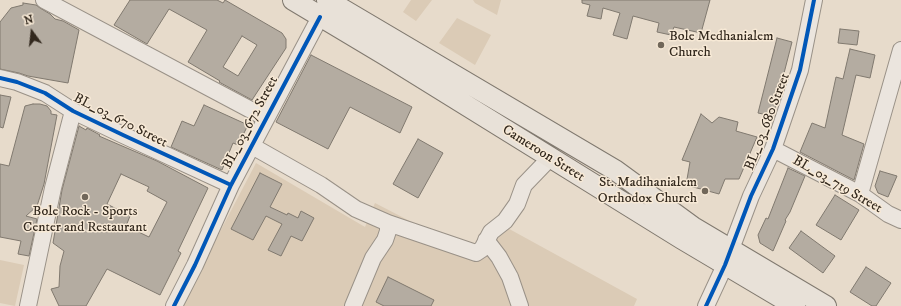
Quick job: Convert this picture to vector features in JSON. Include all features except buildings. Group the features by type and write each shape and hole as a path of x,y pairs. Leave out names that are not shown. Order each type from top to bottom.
{"main road":[{"name":"Cameroon Street","path":"293,0 323,8 391,48 615,170 693,227 728,256 795,306"},
{"name":"Cameroon Street","path":"391,48 550,158 728,256 826,306"}],"street":[{"path":"44,0 266,118"},
{"name":"BL_03_680 Street","path":"706,306 728,256 751,196 773,149 800,70 814,0"},
{"name":"BL_03_672 Street","path":"174,306 195,265 231,185 323,8"},
{"path":"860,194 901,50"},
{"name":"BL_03_670 Street","path":"0,78 17,82 45,93 73,111 166,156 231,185"},
{"name":"BL_03_670 Street","path":"28,306 53,188 73,111"},
{"path":"252,146 321,185 356,209 388,224 476,253 482,249 491,232 505,221 517,204 524,185 550,158"},
{"name":"BL_03_719 Street","path":"773,149 860,194 888,214 901,220"},
{"path":"353,306 372,258 388,231 388,224"},
{"path":"486,240 499,257 510,277 520,306"}],"shaded area":[{"path":"411,0 432,0 416,21 403,12"},
{"path":"473,0 501,0 497,15 475,3"},
{"path":"457,18 491,35 475,65 439,43"},
{"path":"256,163 365,227 375,203 481,258 502,225 637,299 634,306 181,306"},
{"path":"0,260 24,265 15,306 0,303"}],"cycle path":[{"path":"706,306 725,265 751,196 773,149 800,70 814,0"},
{"path":"174,306 195,265 231,185 320,17"},
{"path":"0,78 17,82 45,93 73,111 231,185"}],"place":[{"name":"Bole Medhanialem Church","path":"661,45"},
{"name":"St. Madihanialem Orthodox Church","path":"705,191"},
{"name":"Bole Rock - Sports Center and Restaurant","path":"85,197"}]}
